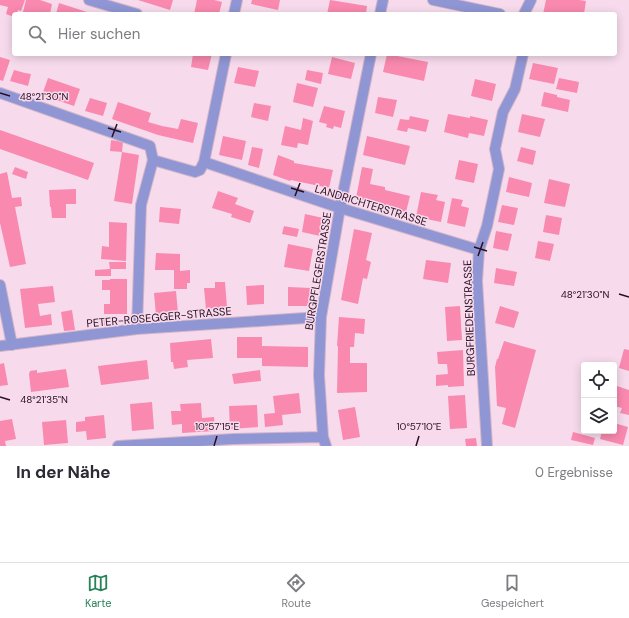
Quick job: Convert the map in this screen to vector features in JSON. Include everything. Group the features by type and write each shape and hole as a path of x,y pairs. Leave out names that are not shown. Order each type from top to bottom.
{"street":[{"path":"90,0 129,12"},
{"path":"234,12 237,0"},
{"path":"380,12 383,0"},
{"path":"434,0 491,12"},
{"path":"525,12 531,0"},
{"path":"153,160 195,172 200,170 204,162 226,56"},
{"name":"BURGPFLEGERSTRASSE","path":"325,442 319,375 321,317 340,208 372,56"},
{"name":"BURGFRIEDENSTRASSE","path":"487,446 477,281 479,250 488,226 499,169 495,149 502,112 516,89 523,56"},
{"path":"0,93 150,146 153,160 141,205 137,329"},
{"name":"LANDRICHTERSTRASSE","path":"204,162 340,208 479,250"},
{"path":"0,285 12,344"},
{"name":"PETER-ROSEGGER-STRASSE","path":"0,346 137,329 321,317"},
{"path":"118,446 233,439 325,442"}],"building":[{"path":"0,0 25,0 21,11 18,10 18,12 12,12 12,16 6,14 8,7 0,5"},
{"path":"26,0 40,0 52,4 50,12 23,12"},
{"path":"138,0 173,0 170,10"},
{"path":"197,0 214,0 222,2 220,12 194,12"},
{"path":"252,0 280,0 278,10 251,4"},
{"path":"330,0 367,6 366,12 327,12"},
{"path":"546,0 586,1 584,12 543,12"},
{"path":"59,3 87,12 57,12"},
{"path":"193,56 212,56 208,70 191,67"},
{"path":"387,56 397,56 428,62 424,81 383,72"},
{"path":"0,57 10,60 3,81 0,80"},
{"path":"332,57 355,63 351,79 328,74"},
{"path":"533,63 558,68 554,84 529,79"},
{"path":"238,67 259,71 255,87 234,83"},
{"path":"14,70 31,74 28,86 10,81"},
{"path":"307,70 323,73 321,84 305,80"},
{"path":"48,78 80,89 74,106 42,95"},
{"path":"559,78 579,82 577,93 556,89"},
{"path":"475,79 496,84 492,101 471,96"},
{"path":"297,83 318,88 313,107 293,102"},
{"path":"544,92 570,100 568,112 541,106"},
{"path":"378,97 397,100 393,117 375,113"},
{"path":"90,98 107,103 103,116 85,111"},
{"path":"118,102 151,113 148,122 162,126 178,129 181,119 198,123 193,143 158,135 112,119"},
{"path":"254,103 271,106 268,121 251,117"},
{"path":"324,106 345,111 341,128 334,126 333,129 326,127 327,124 319,122"},
{"path":"448,114 470,118 470,116 488,120 484,136 469,133 468,138 444,132"},
{"path":"522,114 545,119 540,137 518,132"},
{"path":"410,116 429,120 426,132 408,128 407,132 397,130 400,119 409,120"},
{"path":"303,118 313,121 308,145 298,143 297,148 281,145 285,126 301,130"},
{"path":"0,130 94,163 88,180 0,149"},
{"path":"223,136 246,141 242,160 219,155"},
{"path":"367,136 410,146 405,165 363,155"},
{"path":"111,140 123,142 122,152 110,151"},
{"path":"252,147 263,149 259,168 248,165"},
{"path":"521,147 536,151 533,165 517,161"},
{"path":"122,152 139,155 132,204 114,201"},
{"path":"278,155 294,161 294,163 333,170 329,188 290,181 273,175"},
{"path":"459,160 478,164 474,183 455,179"},
{"path":"15,167 28,172 26,179 12,174"},
{"path":"362,167 373,169 370,184 385,187 385,190 410,196 406,212 381,206 382,204 356,198"},
{"path":"7,172 12,198 21,197 22,206 15,207 26,264 10,267 0,223 0,174"},
{"path":"509,177 532,183 529,197 506,192"},
{"path":"549,179 570,184 565,207 544,203"},
{"path":"76,189 76,204 66,204 66,218 52,218 49,190"},
{"path":"218,191 238,198 235,204 254,211 250,223 231,217 232,214 212,208"},
{"path":"421,192 438,195 436,200 445,202 441,222 416,217"},
{"path":"452,198 463,200 461,206 469,208 465,227 447,223"},
{"path":"502,205 518,208 514,225 498,222"},
{"path":"160,207 181,209 179,224 159,222"},
{"path":"305,214 323,218 320,236 302,232"},
{"path":"546,215 562,218 559,235 543,232"},
{"path":"109,222 127,223 126,261 101,259 102,246 109,247"},
{"path":"284,226 299,229 297,237 282,234"},
{"path":"354,229 372,233 366,260 371,262 367,279 363,278 358,304 341,300"},
{"path":"496,231 512,234 508,251 493,248"},
{"path":"538,241 554,244 550,261 535,258"},
{"path":"288,244 313,249 309,271 284,267"},
{"path":"156,253 180,254 180,271 190,270 190,283 187,283 187,289 174,289 174,270 155,270"},
{"path":"426,260 451,263 448,283 423,279"},
{"path":"109,262 126,262 126,269 111,269 111,276 95,276 95,270 110,269"},
{"path":"496,268 517,272 514,286 494,283"},
{"path":"127,279 127,314 104,314 104,304 110,304 110,290 102,290 102,280"},
{"path":"215,282 225,282 227,307 206,309 204,288 215,288"},
{"path":"264,285 264,304 247,305 246,286"},
{"path":"53,286 55,302 38,304 40,316 51,314 52,325 25,328 20,289"},
{"path":"288,287 311,288 311,306 288,306"},
{"path":"176,291 178,313 156,315 154,293"},
{"path":"460,306 462,340 447,341 445,307"},
{"path":"500,306 519,312 514,328 495,323"},
{"path":"72,310 75,330 64,331 61,312"},
{"path":"339,317 365,319 364,334 355,333 354,347 350,347 350,363 367,363 367,392 337,393 337,346"},
{"path":"114,318 115,324 102,326 101,320"},
{"path":"237,337 262,337 262,346 308,347 308,367 262,366 262,358 237,358"},
{"path":"211,339 213,358 187,360 188,367 174,369 173,362 171,362 170,343"},
{"path":"504,341 536,350 515,428 502,424 506,408 497,406 495,367"},
{"path":"624,349 629,350 629,371 619,368"},
{"path":"463,350 464,386 436,386 436,375 448,374 447,364 438,364 437,352"},
{"path":"147,360 149,379 101,385 98,366"},
{"path":"4,363 8,385 0,386 0,364"},
{"path":"66,369 69,387 31,392 30,371 37,370 37,373"},
{"path":"260,370 261,381 234,384 232,374"},
{"path":"617,386 629,390 629,415 620,413 622,408 617,407"},
{"path":"299,393 301,413 282,415 283,425 265,427 264,414 275,413 273,396"},
{"path":"465,395 467,428 450,429 448,396"},
{"path":"152,402 154,429 132,431 130,404"},
{"path":"201,403 202,418 214,417 215,431 182,433 182,424 172,425 171,411 181,411 180,404"},
{"path":"257,405 258,427 230,429 229,406"},
{"path":"355,407 360,437 343,440 338,410"},
{"path":"104,415 106,438 87,440 86,431 76,432 76,422 85,421 85,417"},
{"path":"12,419 16,439 5,441 6,446 0,446 0,421"},
{"path":"66,420 68,443 44,445 42,422"},
{"path":"617,424 628,427 623,445 600,439 601,434 617,434"},
{"path":"573,432 595,438 593,445 571,440"},
{"path":"476,438 477,446 466,446 465,439"}]}
